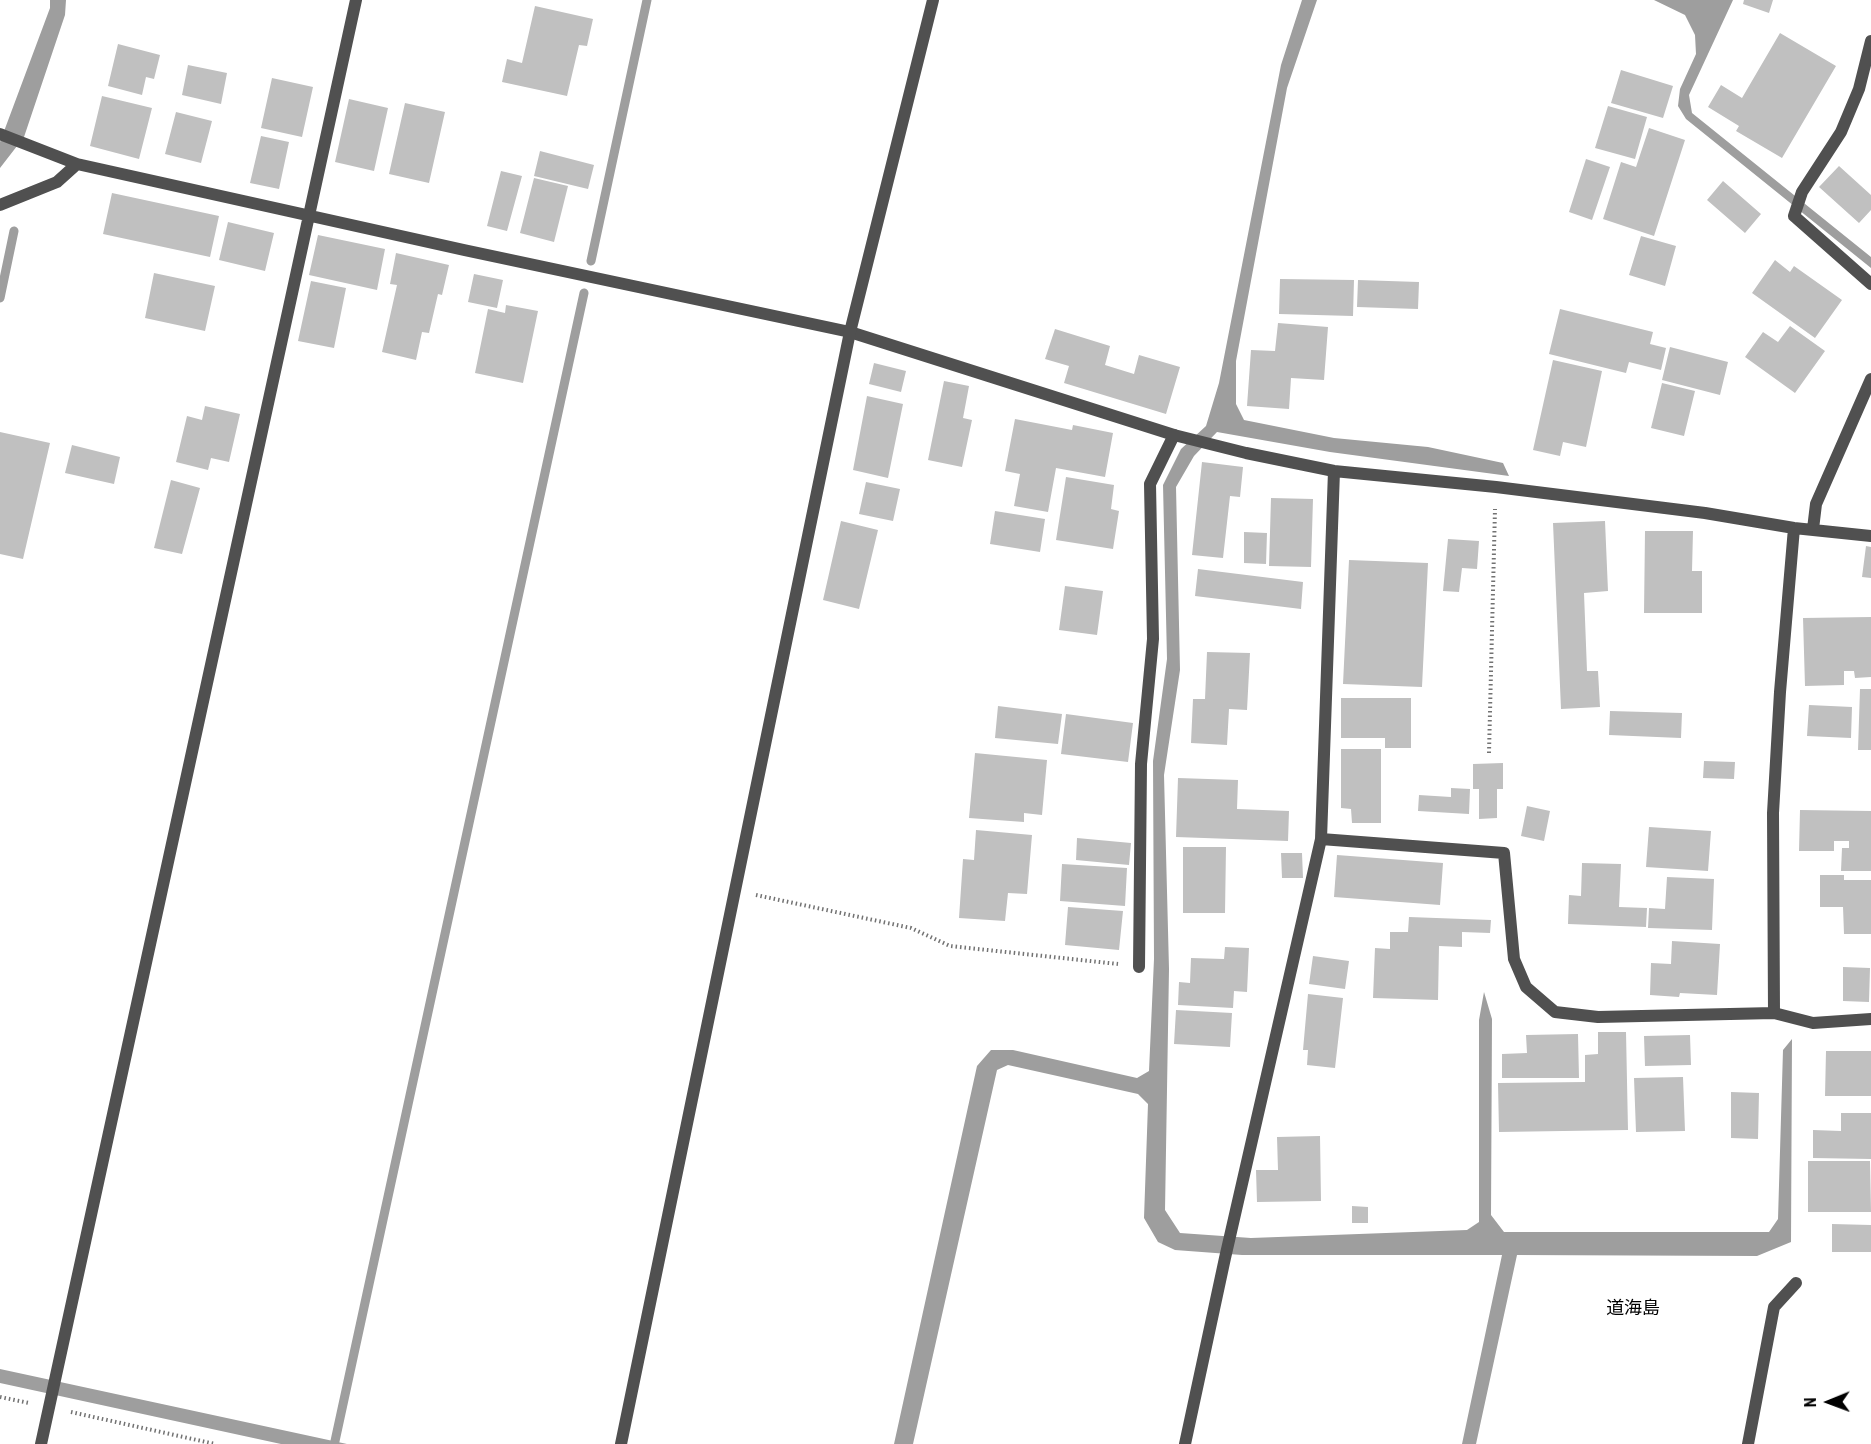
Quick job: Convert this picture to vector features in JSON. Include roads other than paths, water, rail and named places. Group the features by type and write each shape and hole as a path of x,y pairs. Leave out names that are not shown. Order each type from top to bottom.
{"street":[{"path":"41,1444 356,0"},
{"path":"621,1444 850,332 933,0"},
{"path":"1871,41 1859,89 1841,132 1802,192 1794,216 1871,284"},
{"path":"0,134 77,164 850,332 1179,437 1216,446 1334,471 1496,487 1705,513 1794,528 1871,536"},
{"path":"0,205 57,182 77,164"},
{"path":"1813,530 1816,504 1871,379"},
{"path":"1139,967 1141,764 1153,639 1150,484 1179,437"},
{"path":"1185,1444 1321,839 1334,471"},
{"path":"1774,1013 1773,813 1780,692 1794,528"},
{"path":"1321,839 1504,853 1514,959 1526,987 1555,1012 1598,1017 1774,1013 1813,1023 1871,1019"},
{"path":"1748,1444 1774,1307 1796,1283"}],"waterway":[{"path":"591,261 647,0"},
{"path":"0,298 14,231"},
{"path":"335,1441 584,293"}],"district":[{"name":"道海島","path":"1633,1309"}]}
